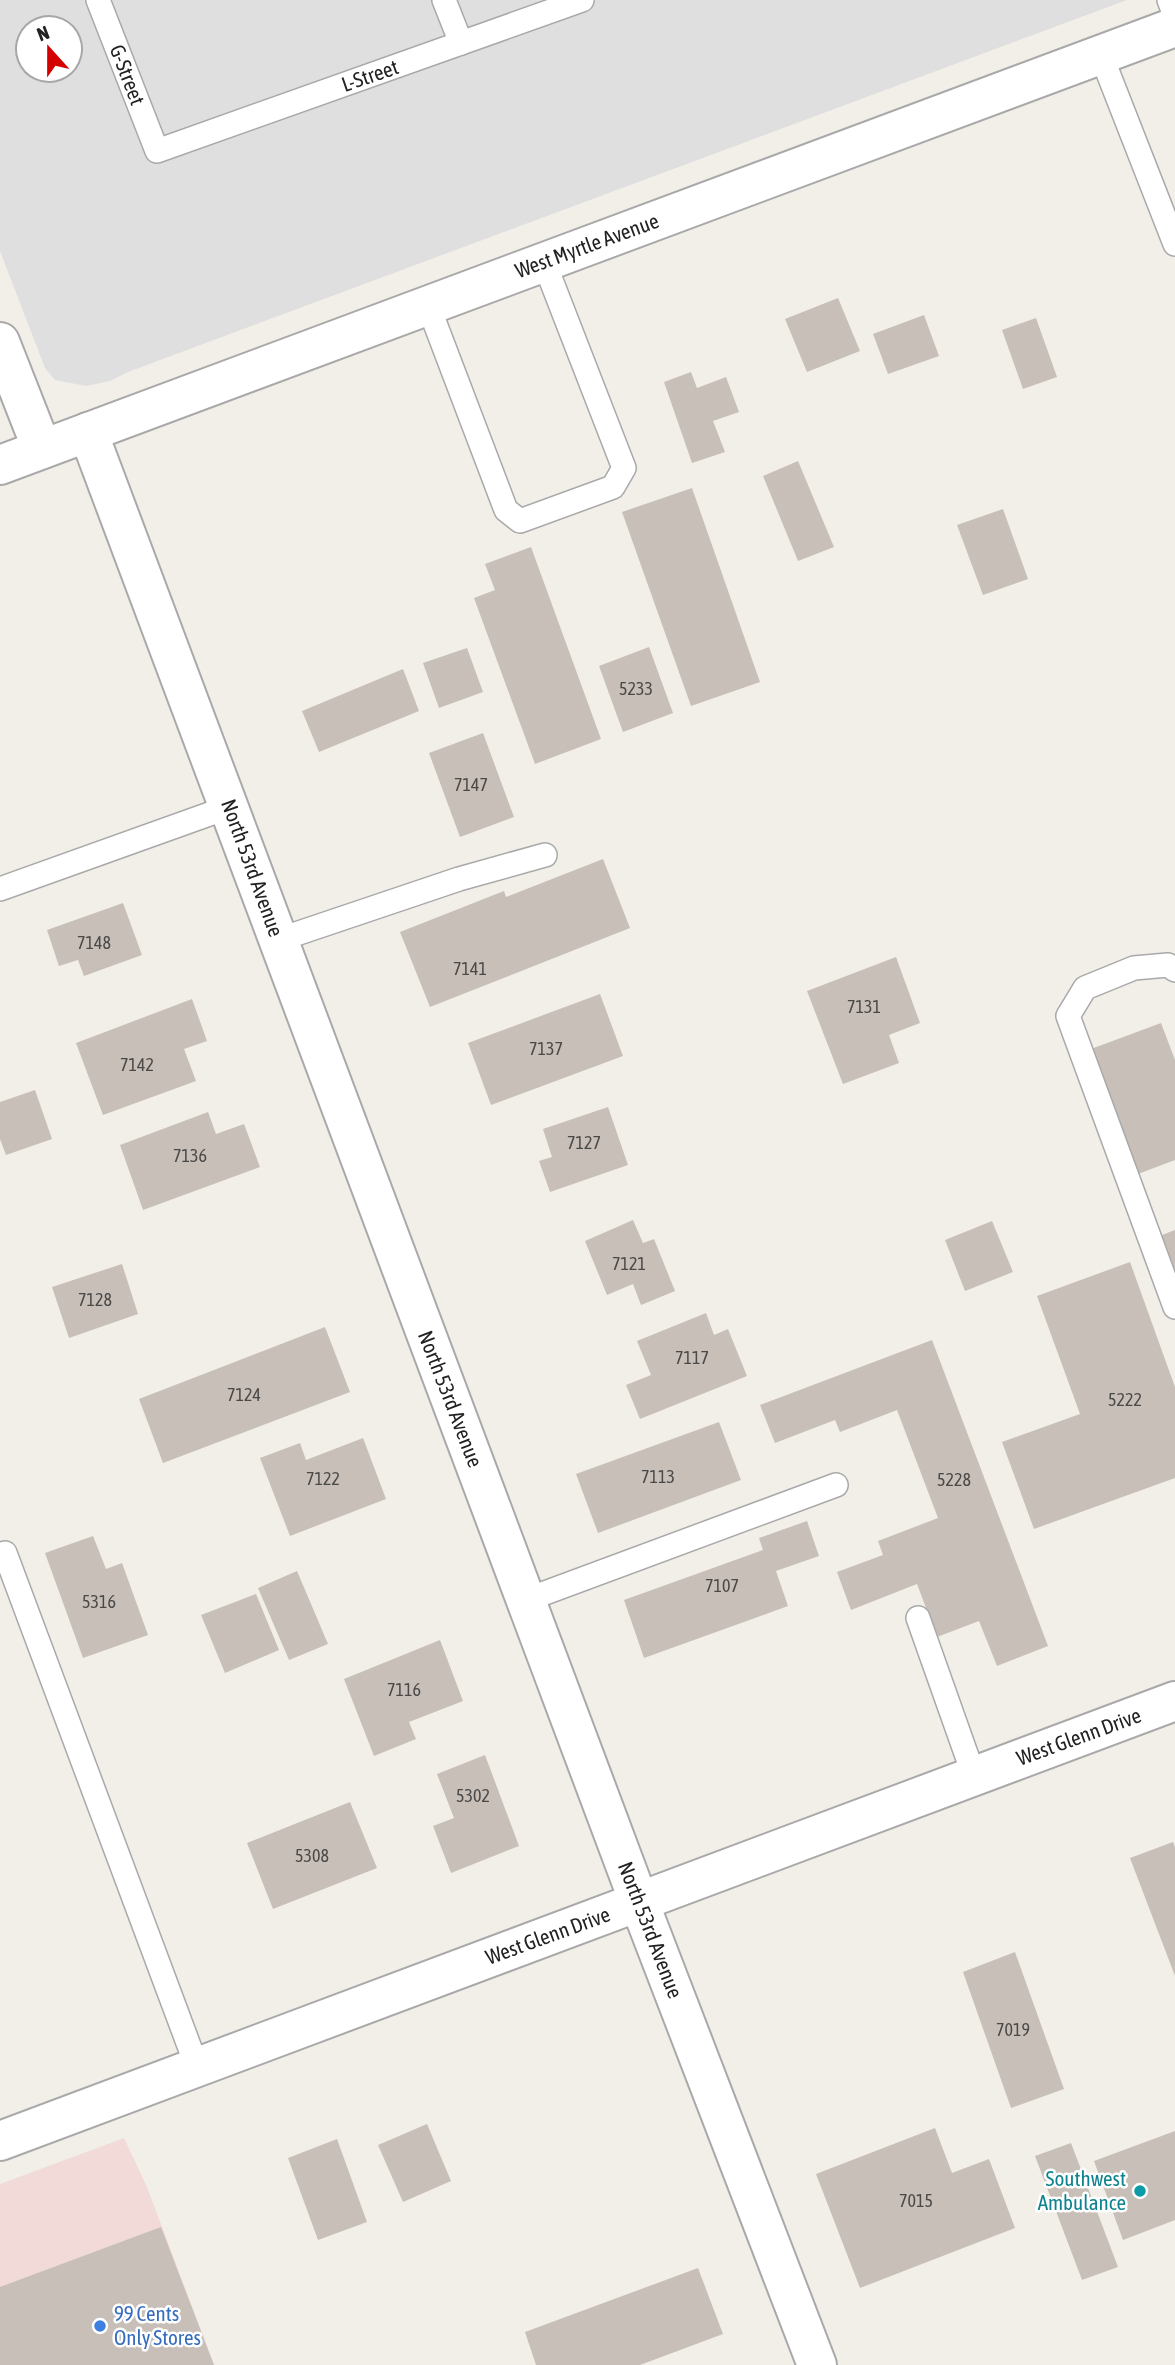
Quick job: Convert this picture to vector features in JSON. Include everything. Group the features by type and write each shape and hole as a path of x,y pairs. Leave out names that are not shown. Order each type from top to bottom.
{"street":[{"name":"West Myrtle Avenue","path":"0,465 1175,27"},
{"path":"0,342 42,449"},
{"name":"North 53rd Avenue","path":"88,432 639,1902 817,2365"},
{"name":"West Glenn Drive","path":"0,2141 1175,1701"}],"lane":[{"name":"G-Street","path":"98,0 157,151"},
{"path":"444,0 461,43"},
{"name":"L-Street","path":"157,151 582,0"},
{"path":"1169,0 1175,16"},
{"path":"1101,55 1175,244"},
{"path":"428,305 506,510 520,521 601,491 613,486 624,468 544,262"},
{"path":"0,889 229,807"},
{"path":"278,940 459,879 545,855"},
{"path":"1175,970 1168,965 1134,968 1085,988 1068,1016 1175,1307"},
{"path":"526,1600 836,1485"},
{"path":"5,1553 197,2067"},
{"path":"918,1618 974,1776"}],"shaded area":[{"path":"0,0 1127,0 128,372 110,381 86,386 55,380 45,368 0,251"},
{"path":"124,2138 147,2187 214,2365 0,2365 0,2184"}],"building":[{"path":"838,298 860,351 807,372 785,319"},
{"path":"924,315 939,356 888,374 873,334"},
{"path":"1036,318 1057,377 1023,389 1002,330"},
{"path":"691,372 697,388 726,377 739,412 713,421 725,452 692,463 664,382"},
{"path":"798,461 834,547 798,561 763,476"},
{"path":"692,488 760,682 691,706 622,512"},
{"path":"1003,509 1028,579 983,595 957,525"},
{"path":"531,547 601,739 535,764 474,598 495,590 485,564"},
{"path":"649,647 673,713 623,732 599,666"},
{"path":"467,648 483,692 439,708 423,663"},
{"path":"403,669 419,711 319,752 302,711"},
{"path":"483,733 514,817 460,837 429,753"},
{"path":"603,859 630,928 430,1007 400,932 504,891 506,897"},
{"path":"123,903 142,955 84,976 78,960 59,966 47,930"},
{"path":"896,957 920,1023 889,1035 899,1063 843,1084 807,991"},
{"path":"600,994 623,1056 491,1105 468,1043"},
{"path":"192,999 207,1041 184,1049 196,1081 103,1115 76,1043"},
{"path":"1161,1023 1175,1060 1175,1160 1138,1174 1091,1049"},
{"path":"35,1090 52,1139 6,1155 0,1139 0,1102"},
{"path":"608,1107 628,1165 550,1192 539,1161 552,1157 543,1129"},
{"path":"208,1112 216,1134 244,1124 260,1167 143,1210 120,1145"},
{"path":"633,1220 643,1243 654,1239 675,1291 641,1305 633,1284 607,1295 585,1241"},
{"path":"992,1221 1013,1272 965,1291 945,1240"},
{"path":"1175,1230 1175,1270 1162,1235"},
{"path":"1130,1262 1175,1387 1175,1478 1034,1529 1002,1442 1080,1414 1037,1296"},
{"path":"122,1264 138,1314 69,1338 52,1287"},
{"path":"706,1313 714,1335 728,1329 747,1376 640,1419 626,1385 651,1375 637,1341"},
{"path":"325,1327 350,1392 163,1463 139,1399"},
{"path":"932,1340 1048,1646 997,1666 979,1621 937,1637 917,1584 851,1610 837,1572 883,1555 878,1541 938,1518 897,1410 840,1432 835,1420 775,1443 760,1405"},
{"path":"719,1422 741,1480 598,1533 576,1474"},
{"path":"363,1438 386,1499 290,1536 260,1458 300,1443 306,1460"},
{"path":"807,1521 819,1556 776,1571 788,1606 644,1658 624,1600 763,1550 759,1538"},
{"path":"93,1536 106,1569 122,1563 148,1635 83,1658 45,1553"},
{"path":"297,1571 328,1644 289,1660 258,1588"},
{"path":"256,1594 279,1650 225,1673 201,1615"},
{"path":"440,1640 463,1701 409,1722 416,1739 374,1756 344,1679"},
{"path":"485,1755 519,1846 451,1873 433,1826 454,1818 437,1774"},
{"path":"350,1802 377,1868 273,1909 247,1843"},
{"path":"1173,1842 1175,1847 1175,1976 1130,1858"},
{"path":"1015,1952 1064,2089 1011,2108 963,1972"},
{"path":"427,2124 451,2181 403,2202 378,2145"},
{"path":"935,2128 952,2173 989,2159 1015,2228 860,2288 816,2174"},
{"name":"Southwest Ambulance","path":"1175,2131 1175,2220 1123,2240 1094,2161"},
{"path":"337,2139 367,2222 318,2240 288,2158"},
{"path":"1071,2143 1118,2267 1082,2280 1035,2156"},
{"name":"99 Cents Only Stores","path":"161,2227 214,2365 0,2365 0,2287"},
{"path":"698,2268 723,2334 640,2365 536,2365 525,2332"}],"place":[{"name":"Southwest Ambulance","path":"1140,2191"},
{"name":"99 Cents Only Stores","path":"100,2326"}]}
